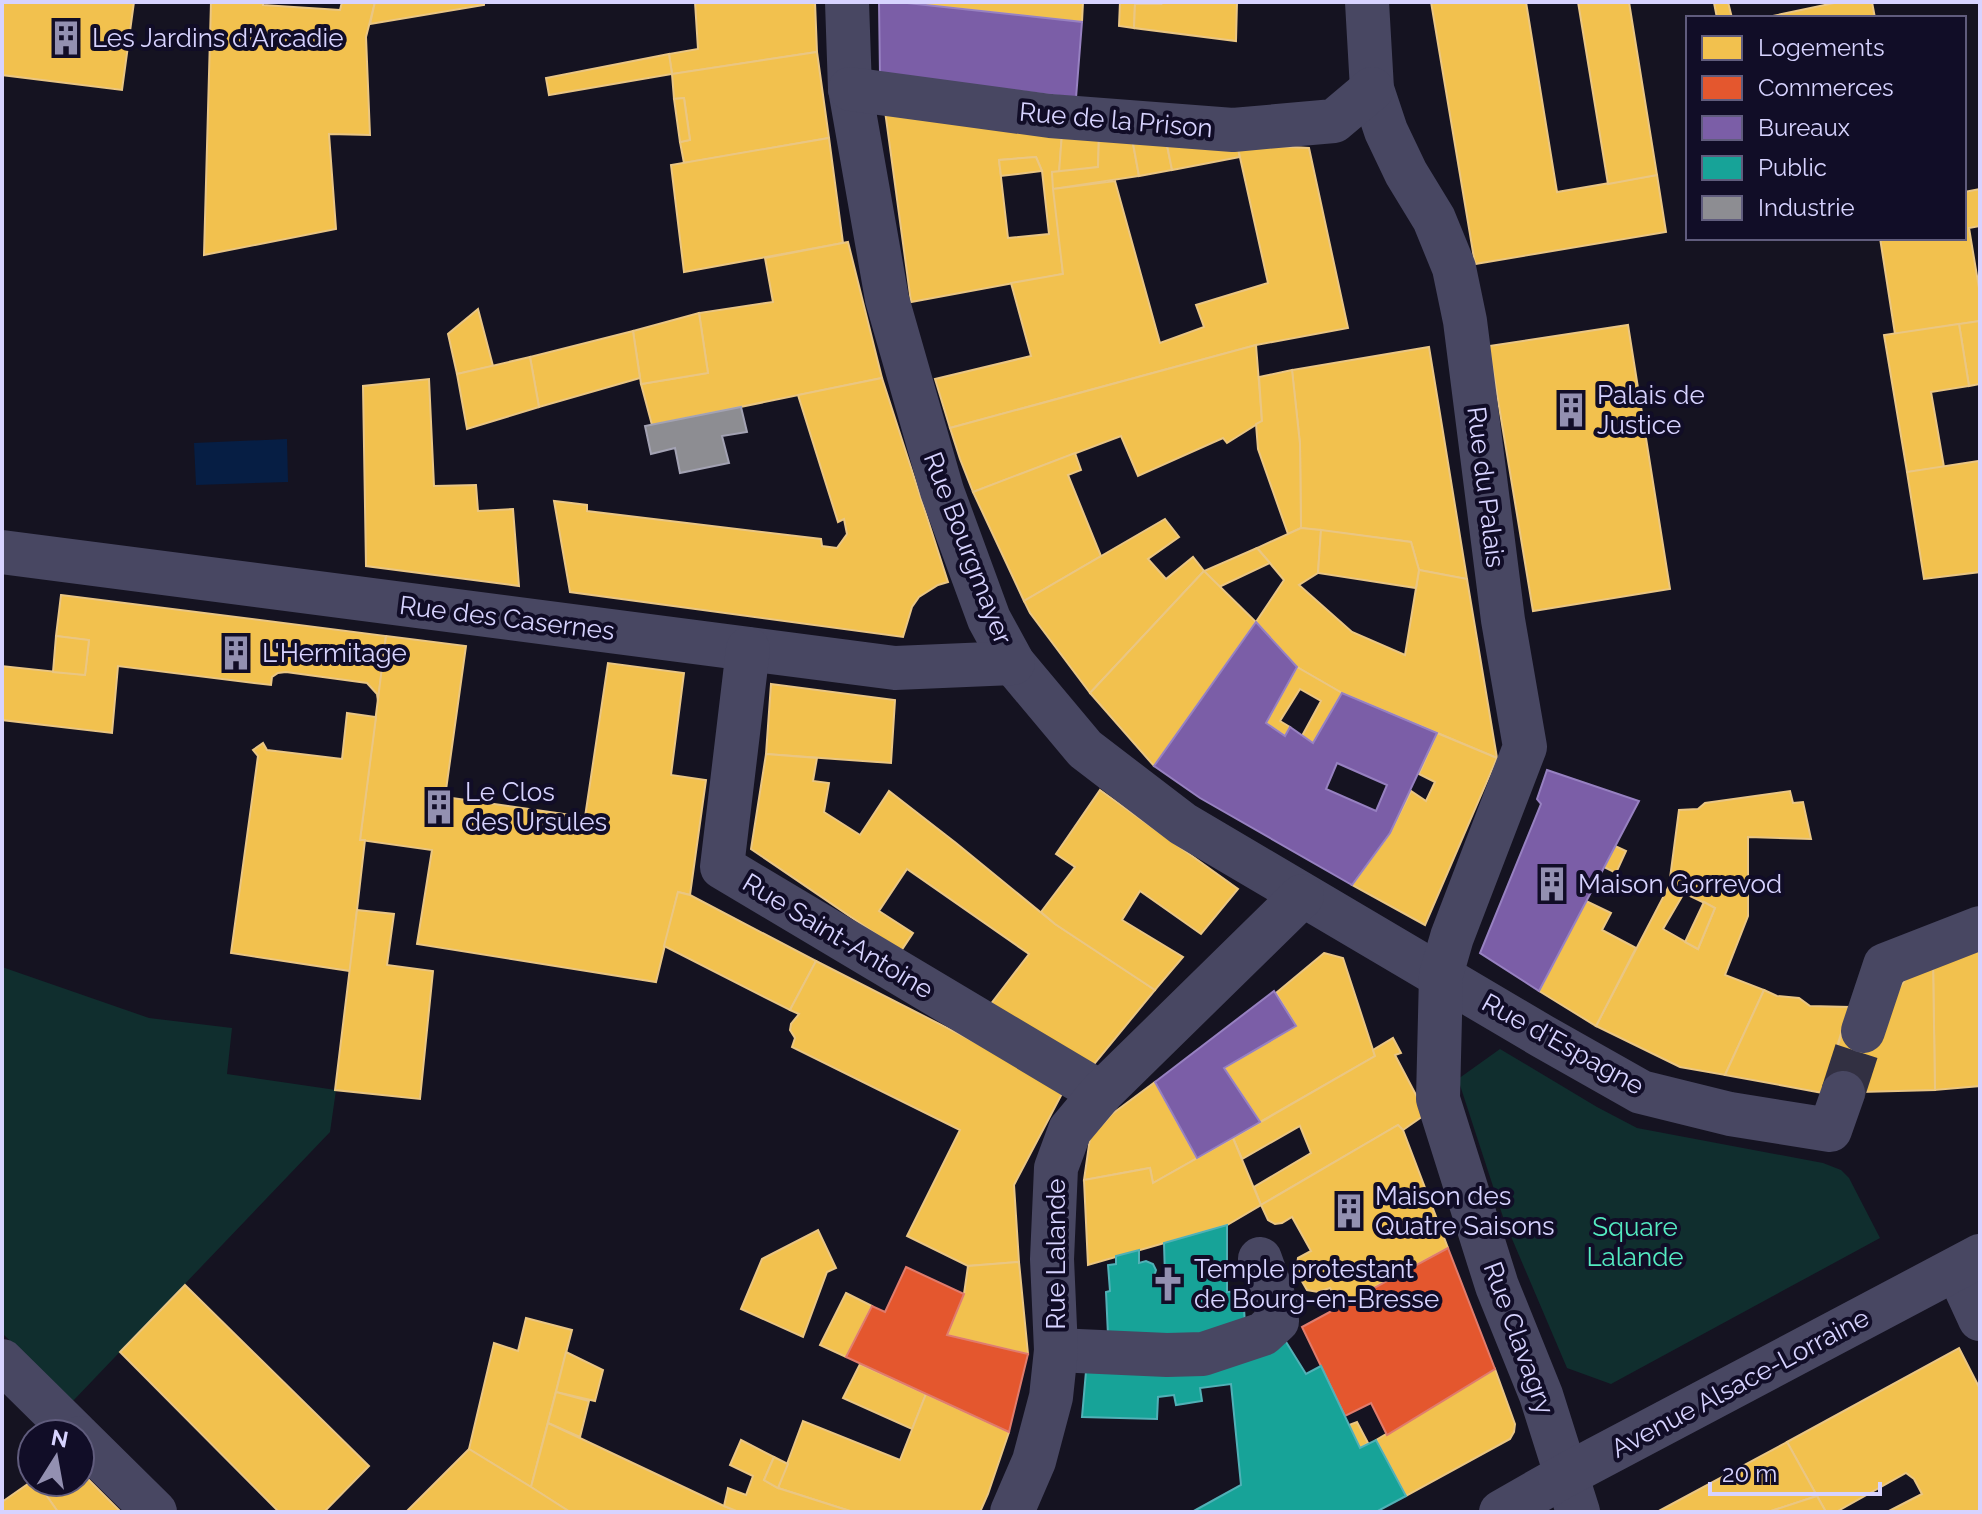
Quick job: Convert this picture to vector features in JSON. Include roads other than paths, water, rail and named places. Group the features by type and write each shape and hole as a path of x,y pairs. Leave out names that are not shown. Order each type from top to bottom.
{"street":[{"name":"Rue Bourgmayer","path":"847,2 850,89 887,299 942,491 989,619 1013,663 1085,749 1183,824 1441,975"},
{"name":"Rue du Palais","path":"1367,2 1372,89 1386,131 1406,173 1434,219 1454,268 1465,321 1503,620 1525,747 1452,937 1441,975"},
{"name":"Rue de la Prison","path":"850,89 1050,116 1233,130 1334,121 1372,89"},
{"name":"Rue des Casernes","path":"2,552 895,668 1013,663"},
{"name":"Rue Saint-Antoine","path":"748,649 722,867 1101,1093"},
{"name":"Rue Lalande","path":"1012,1512 1034,1461 1051,1397 1056,1350 1052,1259 1056,1168 1070,1130 1101,1093 1302,896"},
{"path":"1863,1031 1885,965 1980,928"},
{"name":"Rue d'Espagne","path":"1441,975 1641,1092 1730,1114 1836,1111"},
{"name":"Rue Clavagry","path":"1441,975 1438,1099 1497,1286 1541,1395 1572,1494"},
{"path":"1056,1350 1203,1354 1263,1334 1277,1321 1276,1304 1260,1259"},
{"path":"1968,1262 1980,1319"},
{"name":"Avenue Alsace-Lorraine","path":"1501,1512 1572,1494 1968,1262"},
{"path":"2,1361 60,1418"},
{"path":"96,1454 155,1512"}],"water":[{"path":"287,439 288,482 196,485 194,443"}],"tunnel":[{"path":"1843,1093 1863,1031"}],"place":[{"name":"Les Jardins d'Arcadie","path":"66,38"},
{"name":"Palais de Justice","path":"1571,410"},
{"name":"L'Hermitage","path":"236,653"},
{"name":"Le Clos des Ursules","path":"439,807"},
{"name":"Maison Gorrevod","path":"1552,884"},
{"name":"Maison des Quatre Saisons","path":"1349,1211"},
{"name":"Temple protestant de Bourg-en-Bresse","path":"1168,1284"}],"park label":[{"name":"Square Lalande","path":"1635,1242"}]}
